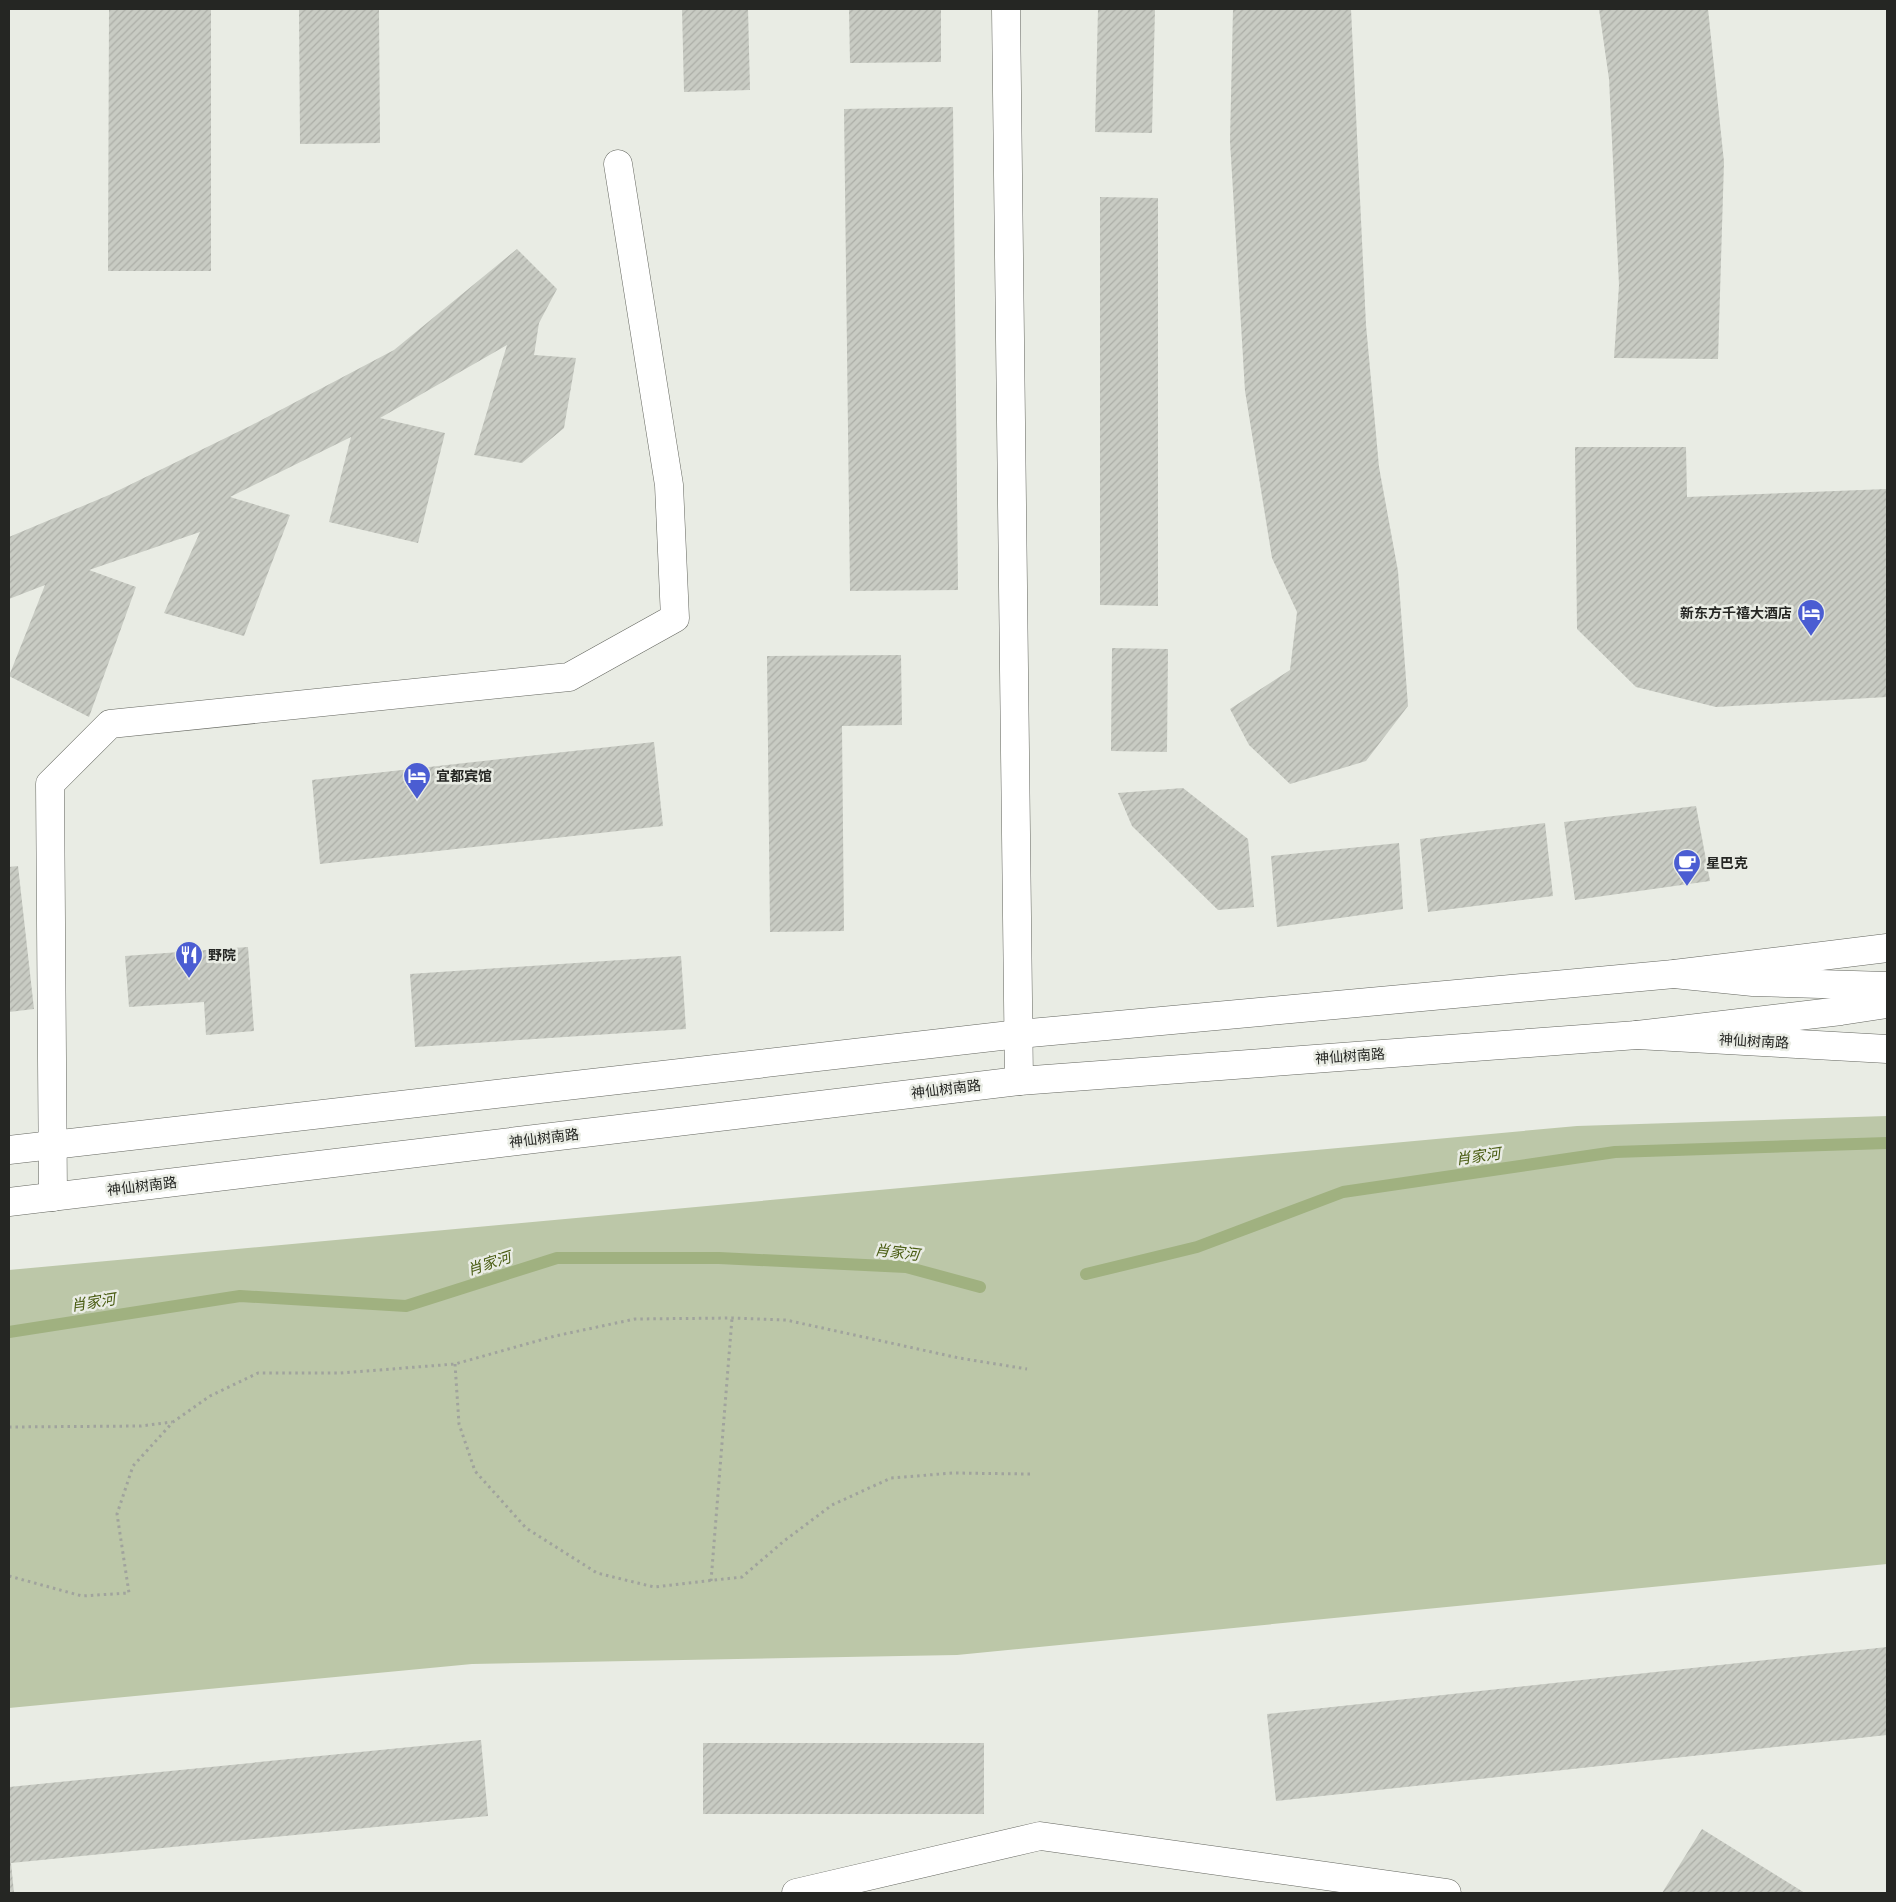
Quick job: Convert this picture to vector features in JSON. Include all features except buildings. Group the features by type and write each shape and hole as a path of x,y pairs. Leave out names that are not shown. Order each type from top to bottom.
{"main road":[{"path":"1006,9 1019,1080"},
{"path":"53,1197 50,784 110,724 569,677 675,618 669,485 618,164"},
{"path":"9,1150 1019,1034 1674,974 1887,948"},
{"path":"1674,974 1753,982 1887,986"},
{"path":"1637,1035 1887,1004"},
{"name":"神仙树南路","path":"9,1202 1019,1080 1637,1035 1887,1049"},
{"path":"796,1893 1040,1836 1447,1893"}],"path":[{"path":"711,1580 732,1318"},
{"path":"9,1576 82,1596 129,1594 117,1514 133,1466 172,1422 210,1396 258,1373 340,1373 455,1364 555,1336 635,1319 732,1318 786,1320 959,1358 1027,1369"},
{"path":"455,1364 459,1424 475,1471 526,1528 597,1573 654,1587 742,1577 784,1541 832,1505 891,1478 953,1473 1030,1474"},
{"path":"9,1427 141,1426 172,1422"}],"green space":[{"path":"1887,1116 1887,1564 957,1655 472,1664 9,1708 9,1270 1577,1126"}],"waterway":[{"name":"肖家河","path":"1086,1274 1197,1247 1343,1192 1615,1152 1887,1143"},
{"name":"肖家河","path":"9,1332 240,1296 406,1306 557,1258 719,1258 906,1267 980,1287"}],"place":[{"name":"新东方千禧大酒店","path":"1811,637"},
{"name":"宜都宾馆","path":"417,800"},
{"name":"星巴克","path":"1687,887"},
{"name":"野院","path":"189,979"}]}
